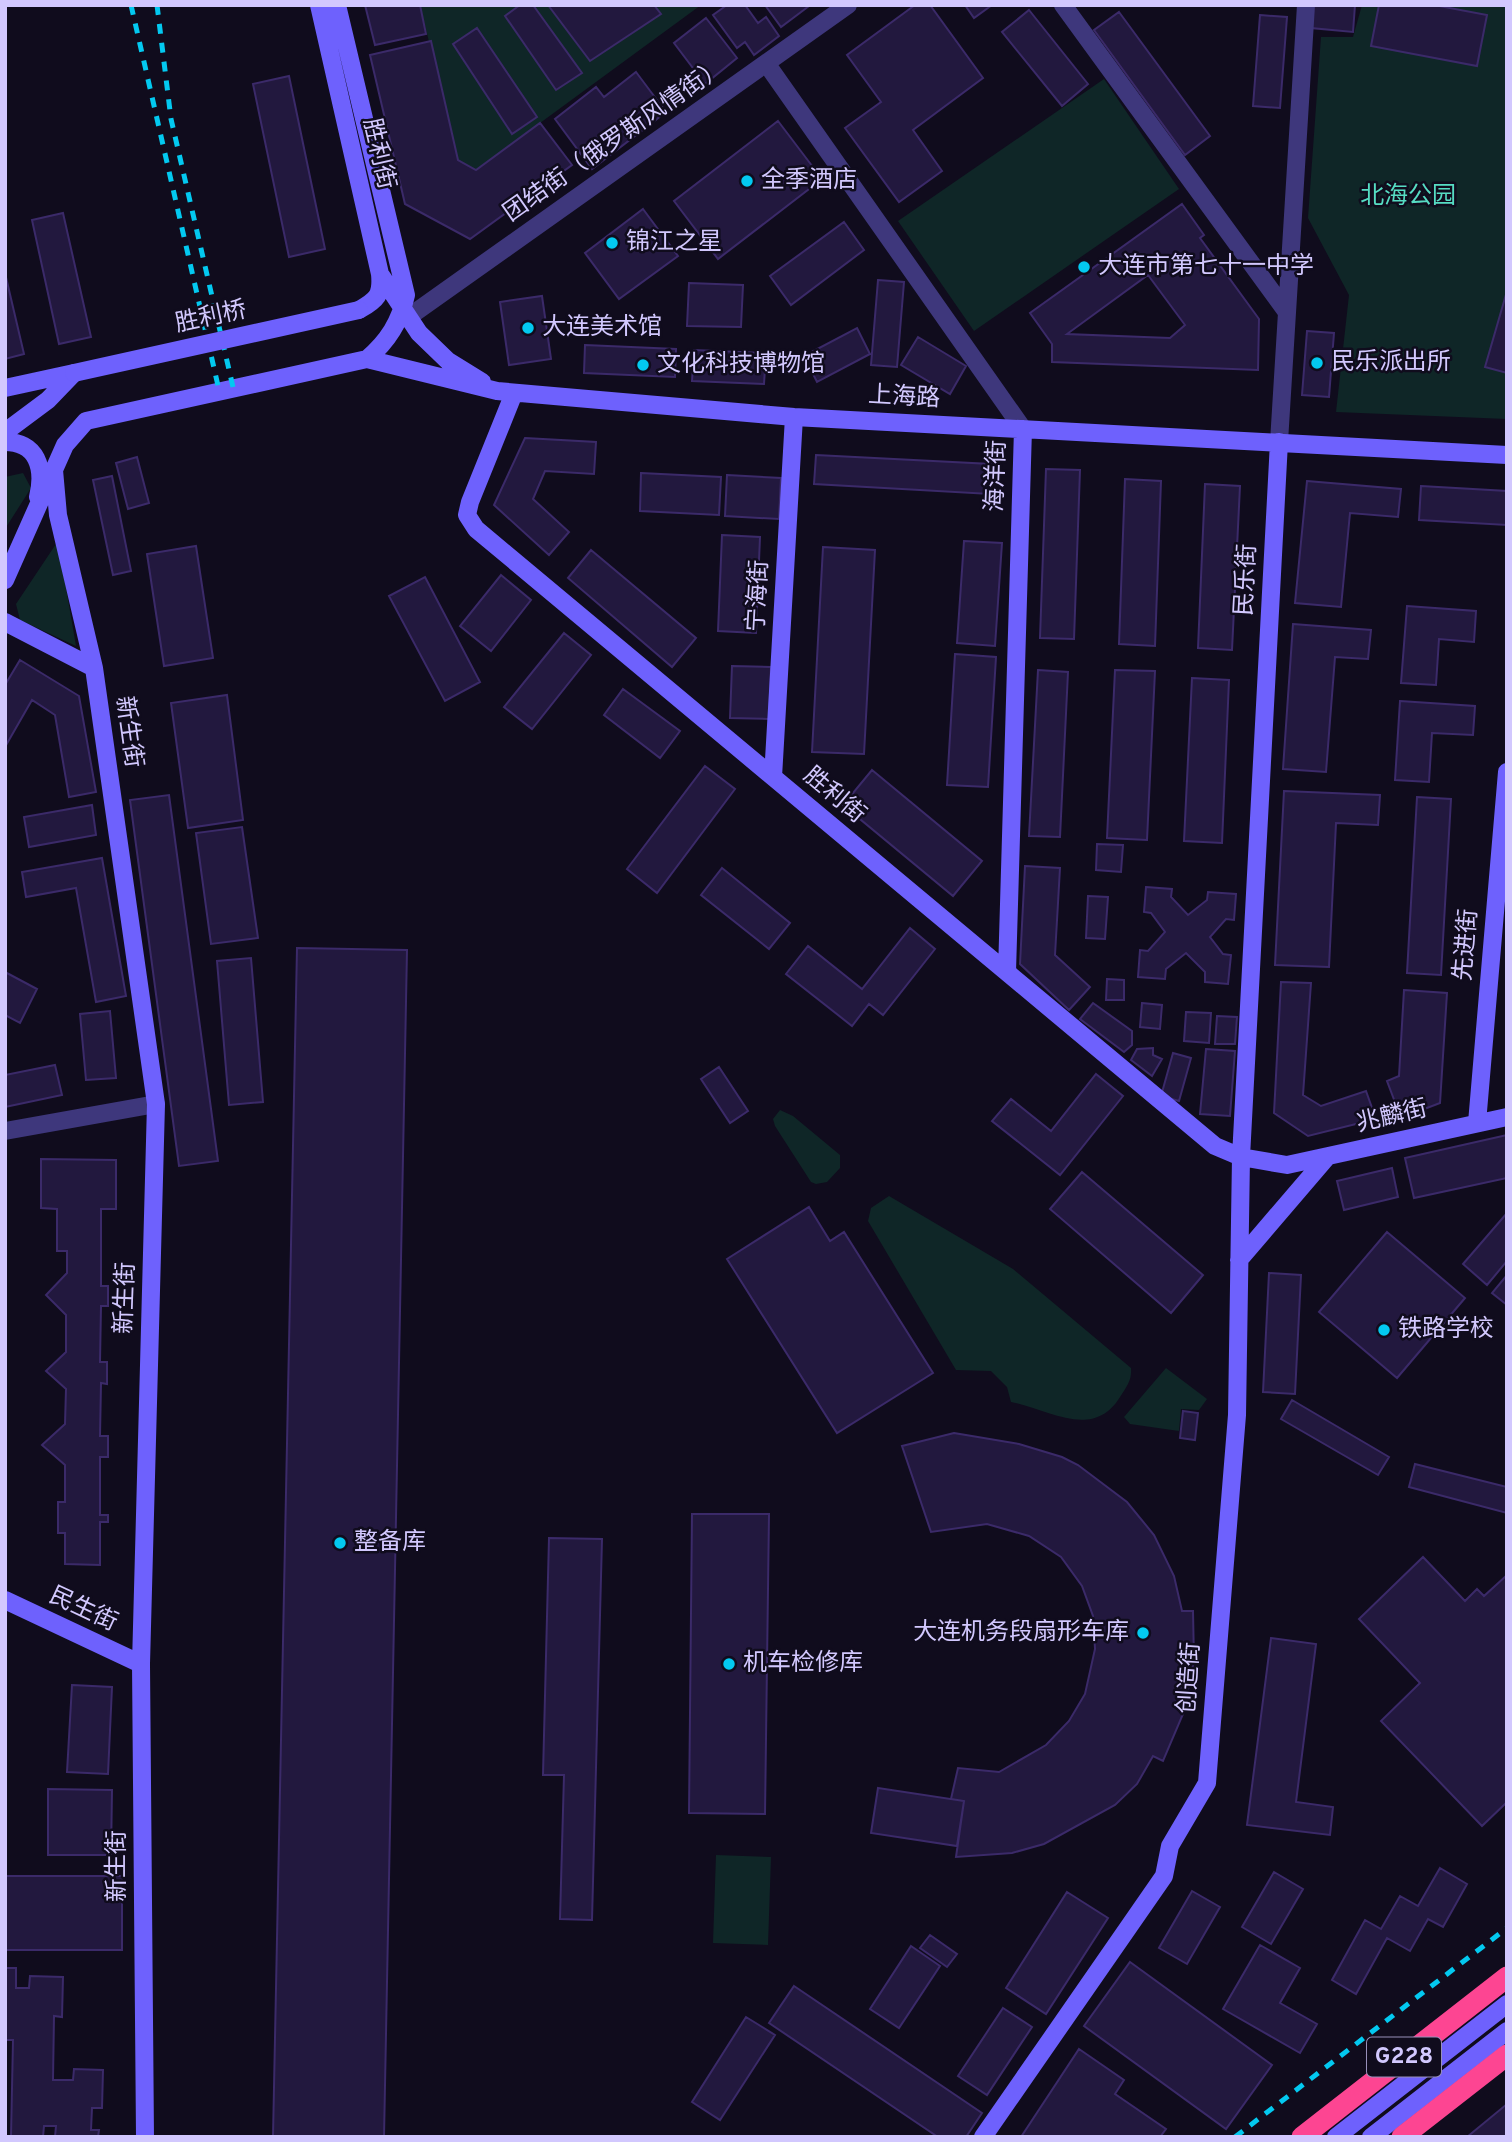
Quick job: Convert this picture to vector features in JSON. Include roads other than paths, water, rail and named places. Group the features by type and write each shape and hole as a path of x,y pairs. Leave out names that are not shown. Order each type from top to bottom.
{"highway":[{"name":"G228","path":"1302,2137 1507,1977"},
{"name":"G228","path":"1402,2137 1507,2055"}],"street":[{"name":"胜利街","path":"319,5 380,274 406,312"},
{"name":"胜利街","path":"337,5 406,295 406,312"},
{"name":"团结街（俄罗斯风情街）","path":"406,312 848,5"},
{"path":"1063,5 1286,311"},
{"name":"民乐街","path":"1241,1157 1286,311 1306,5"},
{"name":"海洋街","path":"766,63 1023,429 1007,972"},
{"name":"胜利桥","path":"5,388 359,310 376,300 381,290 380,274"},
{"path":"5,580 65,445 86,421 367,359 384,345 406,312 419,333 448,361 506,392"},
{"name":"上海路","path":"367,359 506,392 794,417 1507,455"},
{"path":"5,432 48,400 74,373"},
{"name":"胜利街","path":"506,392 467,515 476,529 1007,972 1130,1079 1214,1146 1241,1157 1287,1165"},
{"name":"宁海街","path":"774,777 794,417"},
{"path":"5,442 20,443 32,448 38,460 40,491 31,524"},
{"name":"新生街","path":"54,470 58,515 94,668 156,1104 141,1664 145,2137"},
{"path":"5,622 94,668"},
{"name":"先进街","path":"1477,1123 1507,772"},
{"path":"5,1131 156,1104"},
{"name":"兆麟街","path":"1287,1165 1507,1117"},
{"path":"1239,1260 1328,1156"},
{"name":"创造街","path":"983,2137 1164,1876 1170,1846 1207,1783 1237,1415 1241,1157"},
{"name":"民生街","path":"5,1600 141,1664"},
{"path":"1336,2137 1507,2004"},
{"path":"1371,2137 1507,2031"}],"railway":[{"path":"131,5 219,390"},
{"path":"157,5 171,119 233,387"},
{"path":"1235,2137 1507,1928"}],"place":[{"name":"全季酒店","path":"747,181"},
{"name":"锦江之星","path":"612,243"},
{"name":"大连市第七十一中学","path":"1084,267"},
{"name":"大连美术馆","path":"528,328"},
{"name":"民乐派出所","path":"1317,363"},
{"name":"文化科技博物馆","path":"643,365"},
{"name":"铁路学校","path":"1384,1330"},
{"name":"整备库","path":"340,1543"},
{"name":"大连机务段扇形车库","path":"1143,1633"},
{"name":"机车检修库","path":"729,1664"}],"park label":[{"name":"北海公园","path":"1408,197"}]}
